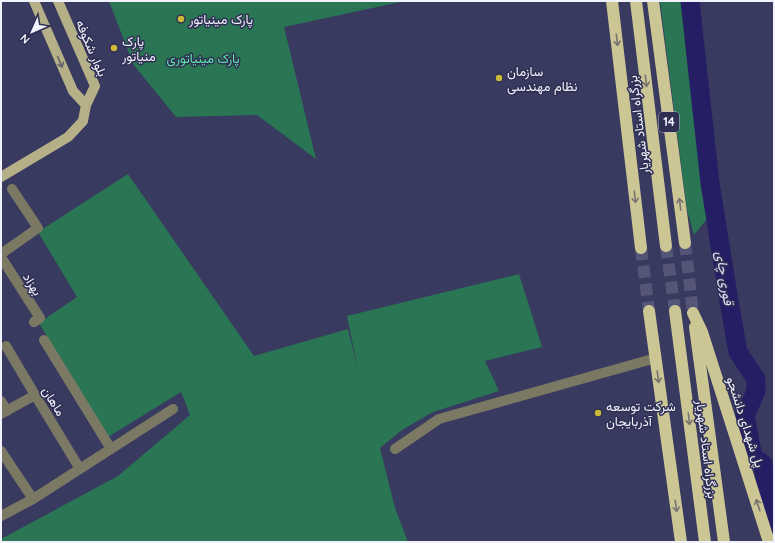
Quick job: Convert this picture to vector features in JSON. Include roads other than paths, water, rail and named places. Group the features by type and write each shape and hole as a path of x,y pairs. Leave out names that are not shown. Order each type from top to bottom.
{"highway":[{"path":"612,1 641,248"},
{"name":"بزرگراه استاد شهریار","path":"636,1 666,246"},
{"name":"14","path":"654,1 685,243"},
{"path":"649,311 681,542"},
{"name":"بزرگراه استاد شهریار","path":"675,311 705,542"},
{"name":"پل شهدای دانشجو","path":"724,542 693,313 702,332 769,542"}],"main road":[{"path":"34,1 73,91 86,105"},
{"name":"بلوار شکوفه","path":"1,177 68,137 83,121 86,105 95,86 58,1"}],"street":[{"path":"1,254 38,228 12,189"},
{"name":"بهزاد","path":"1,257 40,318 34,322"},
{"path":"44,340 111,449"},
{"name":"ماهان","path":"6,346 80,469"},
{"path":"395,449 439,419 656,358"},
{"path":"1,401 4,413 35,395"},
{"path":"1,515 33,499 173,409"},
{"path":"1,451 33,499"}],"waterway":[{"name":"قوری چای","path":"690,1 710,183 730,307 738,352 756,379 756,391 745,416 753,457 763,464 773,542"}],"tunnel":[{"path":"685,243 693,313"},
{"path":"666,246 675,311"},
{"path":"641,248 649,311"}],"place":[{"name":"پارک مینیاتور","path":"181,19"},
{"name":"پارک منیاتور","path":"114,48"},
{"name":"سازمان نظام مهندسی","path":"499,78"},
{"name":"شرکت توسعه آذربایجان","path":"598,413"}],"park label":[{"name":"پارک مینیاتوری","path":"203,58"}]}
